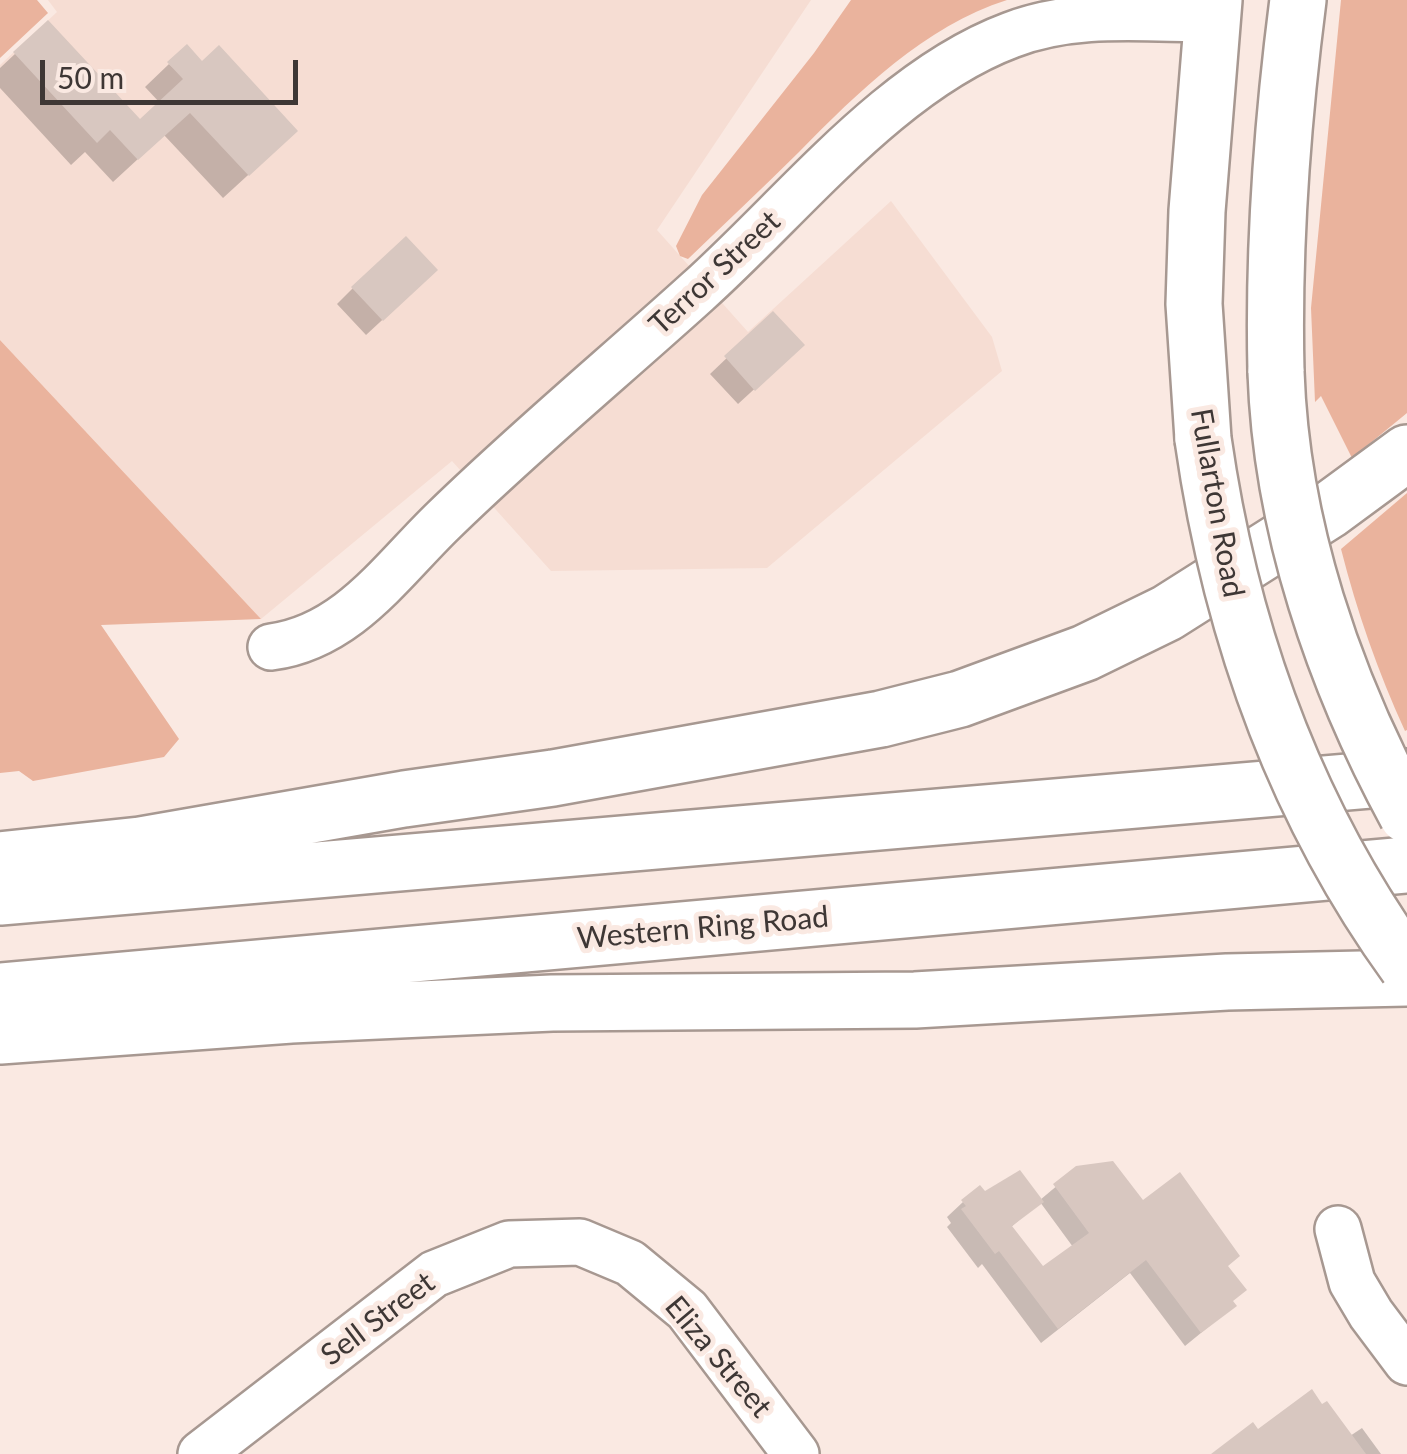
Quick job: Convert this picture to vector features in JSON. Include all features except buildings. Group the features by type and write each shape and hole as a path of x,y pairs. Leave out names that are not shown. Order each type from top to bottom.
{"main road":[{"path":"1298,0 1278,197 1274,298 1276,372 1289,484 1326,632 1370,743 1407,815"},
{"name":"Fullarton Road","path":"1214,9 1197,211 1194,304 1202,440 1230,588 1270,711 1325,832 1358,892 1407,966"},
{"path":"0,860 140,846 404,799 552,778 881,718 960,699 1084,653 1167,613 1328,511 1407,453"},
{"path":"0,897 1407,777"},
{"name":"Western Ring Road","path":"0,991 1407,865"},
{"path":"0,1036 514,1004 915,1000 1227,982 1407,978"}],"street":[{"name":"Terror Street","path":"272,647 296,644 327,630 349,614 442,521 698,292 896,102 940,70 983,47 1041,26 1118,15 1214,9"},
{"path":"1338,1230 1352,1282 1407,1362"},
{"name":"Sell Street","path":"201,1454 434,1274 508,1244 580,1242"},
{"name":"Eliza Street","path":"580,1242 630,1263 687,1310 796,1454"}],"shaded area":[{"path":"0,0 37,0 48,13 0,58"},
{"path":"48,0 811,0 657,230 748,332 891,201 992,337 1002,371 767,568 551,571 452,461 261,619 0,340 0,65 57,12"},
{"path":"851,0 1007,0 948,26 894,63 688,259 680,256 676,246 702,195"},
{"path":"1341,0 1407,0 1407,413 1352,458 1321,396 1315,402 1311,308"},
{"path":"0,340 261,619 101,625 179,739 164,757 33,781 19,771 0,773"},
{"path":"1407,493 1405,731 1369,642 1341,549"}]}
